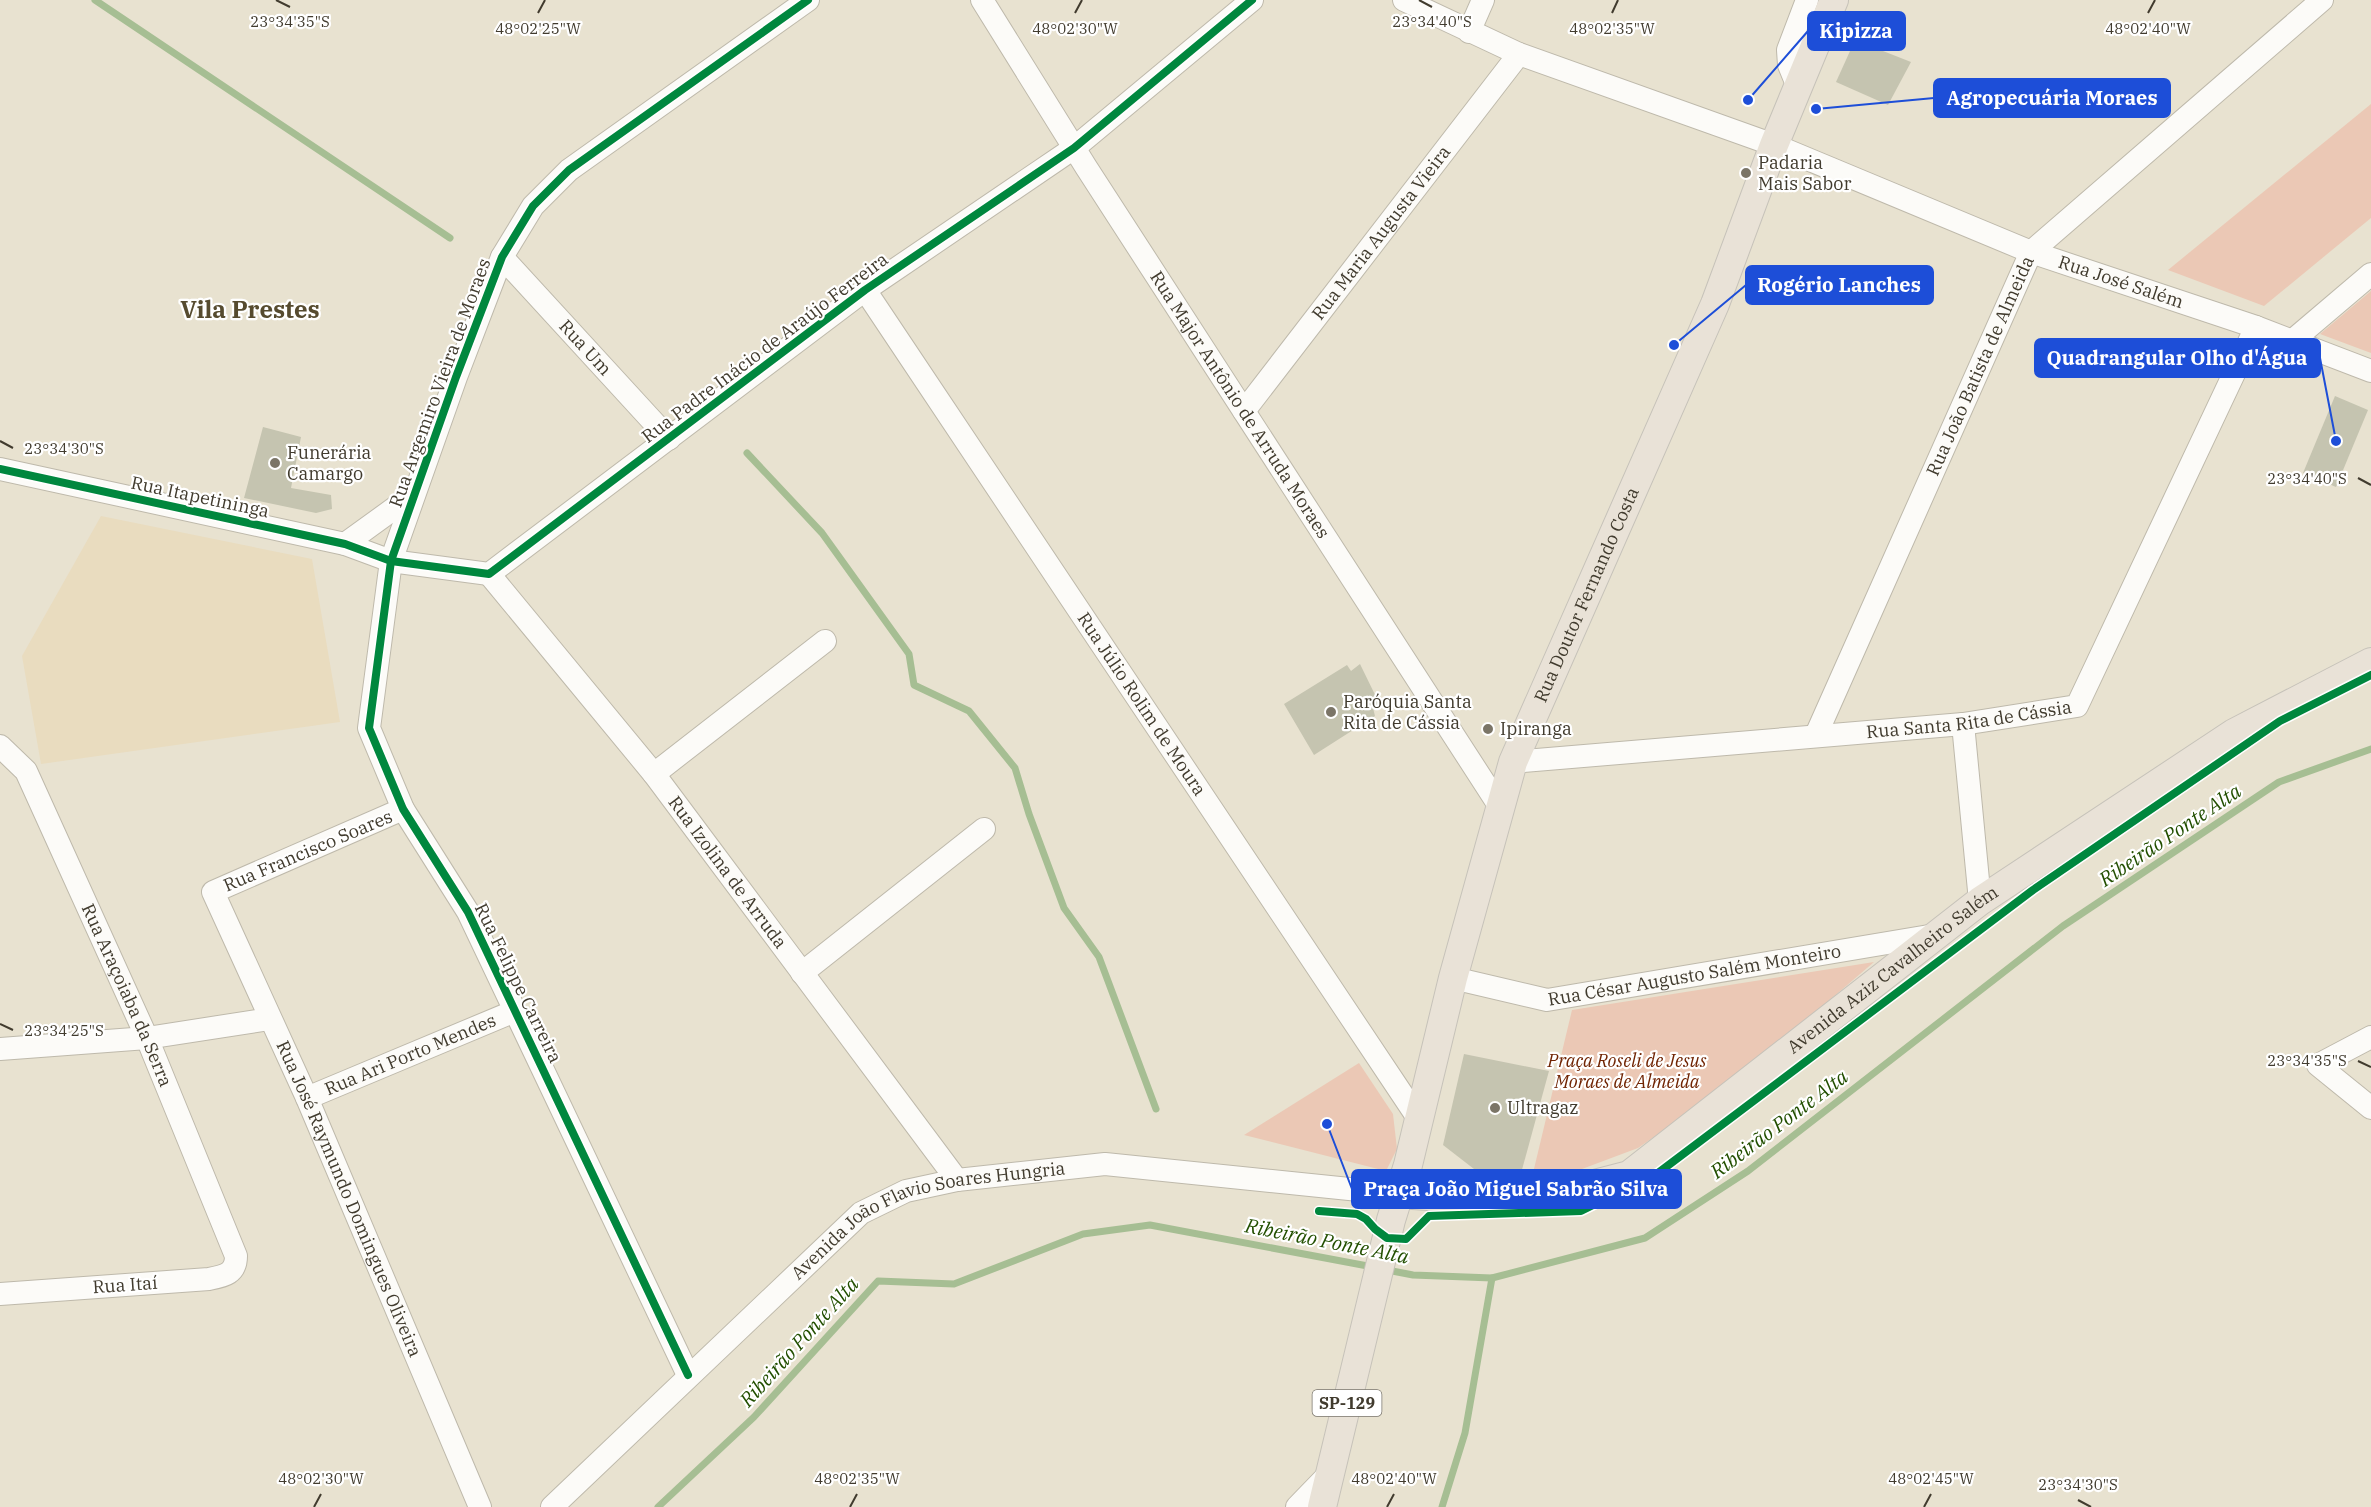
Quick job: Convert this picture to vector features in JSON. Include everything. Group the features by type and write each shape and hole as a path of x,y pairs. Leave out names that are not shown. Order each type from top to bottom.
{"main road":[{"name":"Rua Doutor Fernando Costa","path":"1329,1474 1453,978 1513,762 1715,304 1774,145 1834,0"},
{"name":"Avenida Aziz Cavalheiro Salém","path":"1398,1194 1458,1198 1552,1196 1629,1175 1980,901 2234,733 2371,662"},
{"name":"SP-129","path":"1322,1507 1329,1474"}],"street":[{"name":"Rua Argemiro Vieira de Moraes","path":"391,561 502,257 533,206 569,170 808,0"},
{"name":"Rua Major Antônio de Arruda Moraes","path":"982,0 1074,148 1500,807"},
{"name":"Rua Padre Inácio de Araújo Ferreira","path":"489,574 865,290 1074,148 1252,0"},
{"path":"1404,0 1519,54 1774,145"},
{"path":"1469,32 1482,0"},
{"path":"1798,87 1789,65 1788,50 1807,0"},
{"name":"Rua João Batista de Almeida","path":"1816,735 2031,252 2322,0"},
{"name":"Rua Maria Augusta Vieira","path":"1244,411 1519,54"},
{"name":"Rua José Salém","path":"1774,145 2031,252 2256,327 2371,371"},
{"name":"Rua Um","path":"502,257 669,439"},
{"path":"2292,341 2371,274"},
{"name":"Rua Júlio Rolim de Moura","path":"865,290 1418,1119"},
{"name":"Rua Santa Rita de Cássia","path":"1513,762 1963,724 2077,706 2256,327"},
{"name":"Rua Itapetininga","path":"0,469 345,544 391,561"},
{"path":"345,544 414,494"},
{"path":"391,561 489,574"},
{"name":"Rua Felippe Carreira","path":"391,561 369,728 403,809 468,912 688,1375"},
{"name":"Rua Izolina de Arruda","path":"489,574 654,774 957,1180"},
{"path":"654,774 825,641"},
{"path":"1963,724 1980,901"},
{"name":"Rua Araçoiaba da Serra","path":"0,746 26,771 147,1038 236,1256"},
{"name":"Rua Francisco Soares","path":"213,892 403,809"},
{"path":"802,974 984,829"},
{"name":"Rua José Raymundo Domingues Oliveira","path":"213,892 307,1098 480,1507"},
{"name":"Rua César Augusto Salém Monteiro","path":"1453,978 1547,1000 1937,935"},
{"name":"Rua Ari Porto Mendes","path":"307,1098 515,1011"},
{"path":"0,1049 147,1038 270,1019"},
{"path":"2371,1037 2318,1065 2371,1108"},
{"name":"Avenida João Flavio Soares Hungria","path":"552,1507 688,1375 861,1213 906,1191 957,1180 1105,1164 1398,1194"},
{"name":"Rua Itaí","path":"0,1294 209,1279 231,1272 236,1265 236,1256"},
{"path":"1298,1507 1329,1474"}],"shaded area":[{"path":"101,516 312,559 340,722 41,764 22,656"}],"green space":[{"path":"2371,104 2371,218 2264,306 2168,270"},
{"path":"2371,291 2371,353 2320,334"},
{"name":"Praça Roseli de Jesus Moraes de Almeida","path":"1874,962 1739,1078 1638,1148 1574,1172 1533,1173 1572,1010"},
{"path":"1359,1063 1393,1114 1397,1149 1386,1171 1244,1135"}],"building":[{"path":"1855,40 1911,62 1888,105 1836,82"},
{"path":"2335,396 2368,410 2336,487 2303,473"},
{"name":"Funerária Camargo","path":"263,427 301,437 291,488 331,495 332,509 316,513 244,498"},
{"name":"Paróquia Santa Rita de Cássia","path":"1360,664 1380,705 1373,708 1375,716 1314,755 1284,704 1347,665 1351,671"},
{"name":"Ultragaz","path":"1464,1054 1549,1071 1520,1177 1474,1169 1443,1145"}],"waterway":[{"path":"95,0 450,238"},
{"path":"747,453 822,533 909,654 914,685 969,711 1015,768 1029,814 1064,908 1099,957 1156,1109"},
{"name":"Ribeirão Ponte Alta","path":"1387,1270 1413,1275 1492,1278 1645,1238 1748,1171 2063,926 2279,782 2371,749"},
{"name":"Ribeirão Ponte Alta","path":"658,1507 754,1417 878,1281 954,1284 1083,1234 1150,1225 1373,1267"},
{"path":"1442,1507 1465,1433 1492,1278"}],"cycle path":[{"path":"688,1375 468,912 403,809 369,728 391,561 456,377 502,257 533,206 569,170 808,0"},
{"path":"0,469 345,544 391,561 489,574 865,290 1074,148 1252,0"},
{"path":"1319,1211 1357,1214 1387,1238 1406,1239 1429,1216 1581,1211 1658,1173 2033,890 2280,721 2371,675"}],"place":[{"name":"Kipizza","path":"1748,100"},
{"name":"Agropecuária Moraes","path":"1816,109"},
{"name":"Padaria Mais Sabor","path":"1746,173"},
{"name":"Rogério Lanches","path":"1674,345"},
{"name":"Quadrangular Olho d'Água","path":"2336,441"},
{"name":"Funerária Camargo","path":"275,463"},
{"name":"Paróquia Santa Rita de Cássia","path":"1331,712"},
{"name":"Ipiranga","path":"1488,729"},
{"name":"Ultragaz","path":"1495,1108"},
{"name":"Praça João Miguel Sabrão Silva","path":"1327,1124"}],"district":[{"name":"Vila Prestes","path":"250,310"}]}
